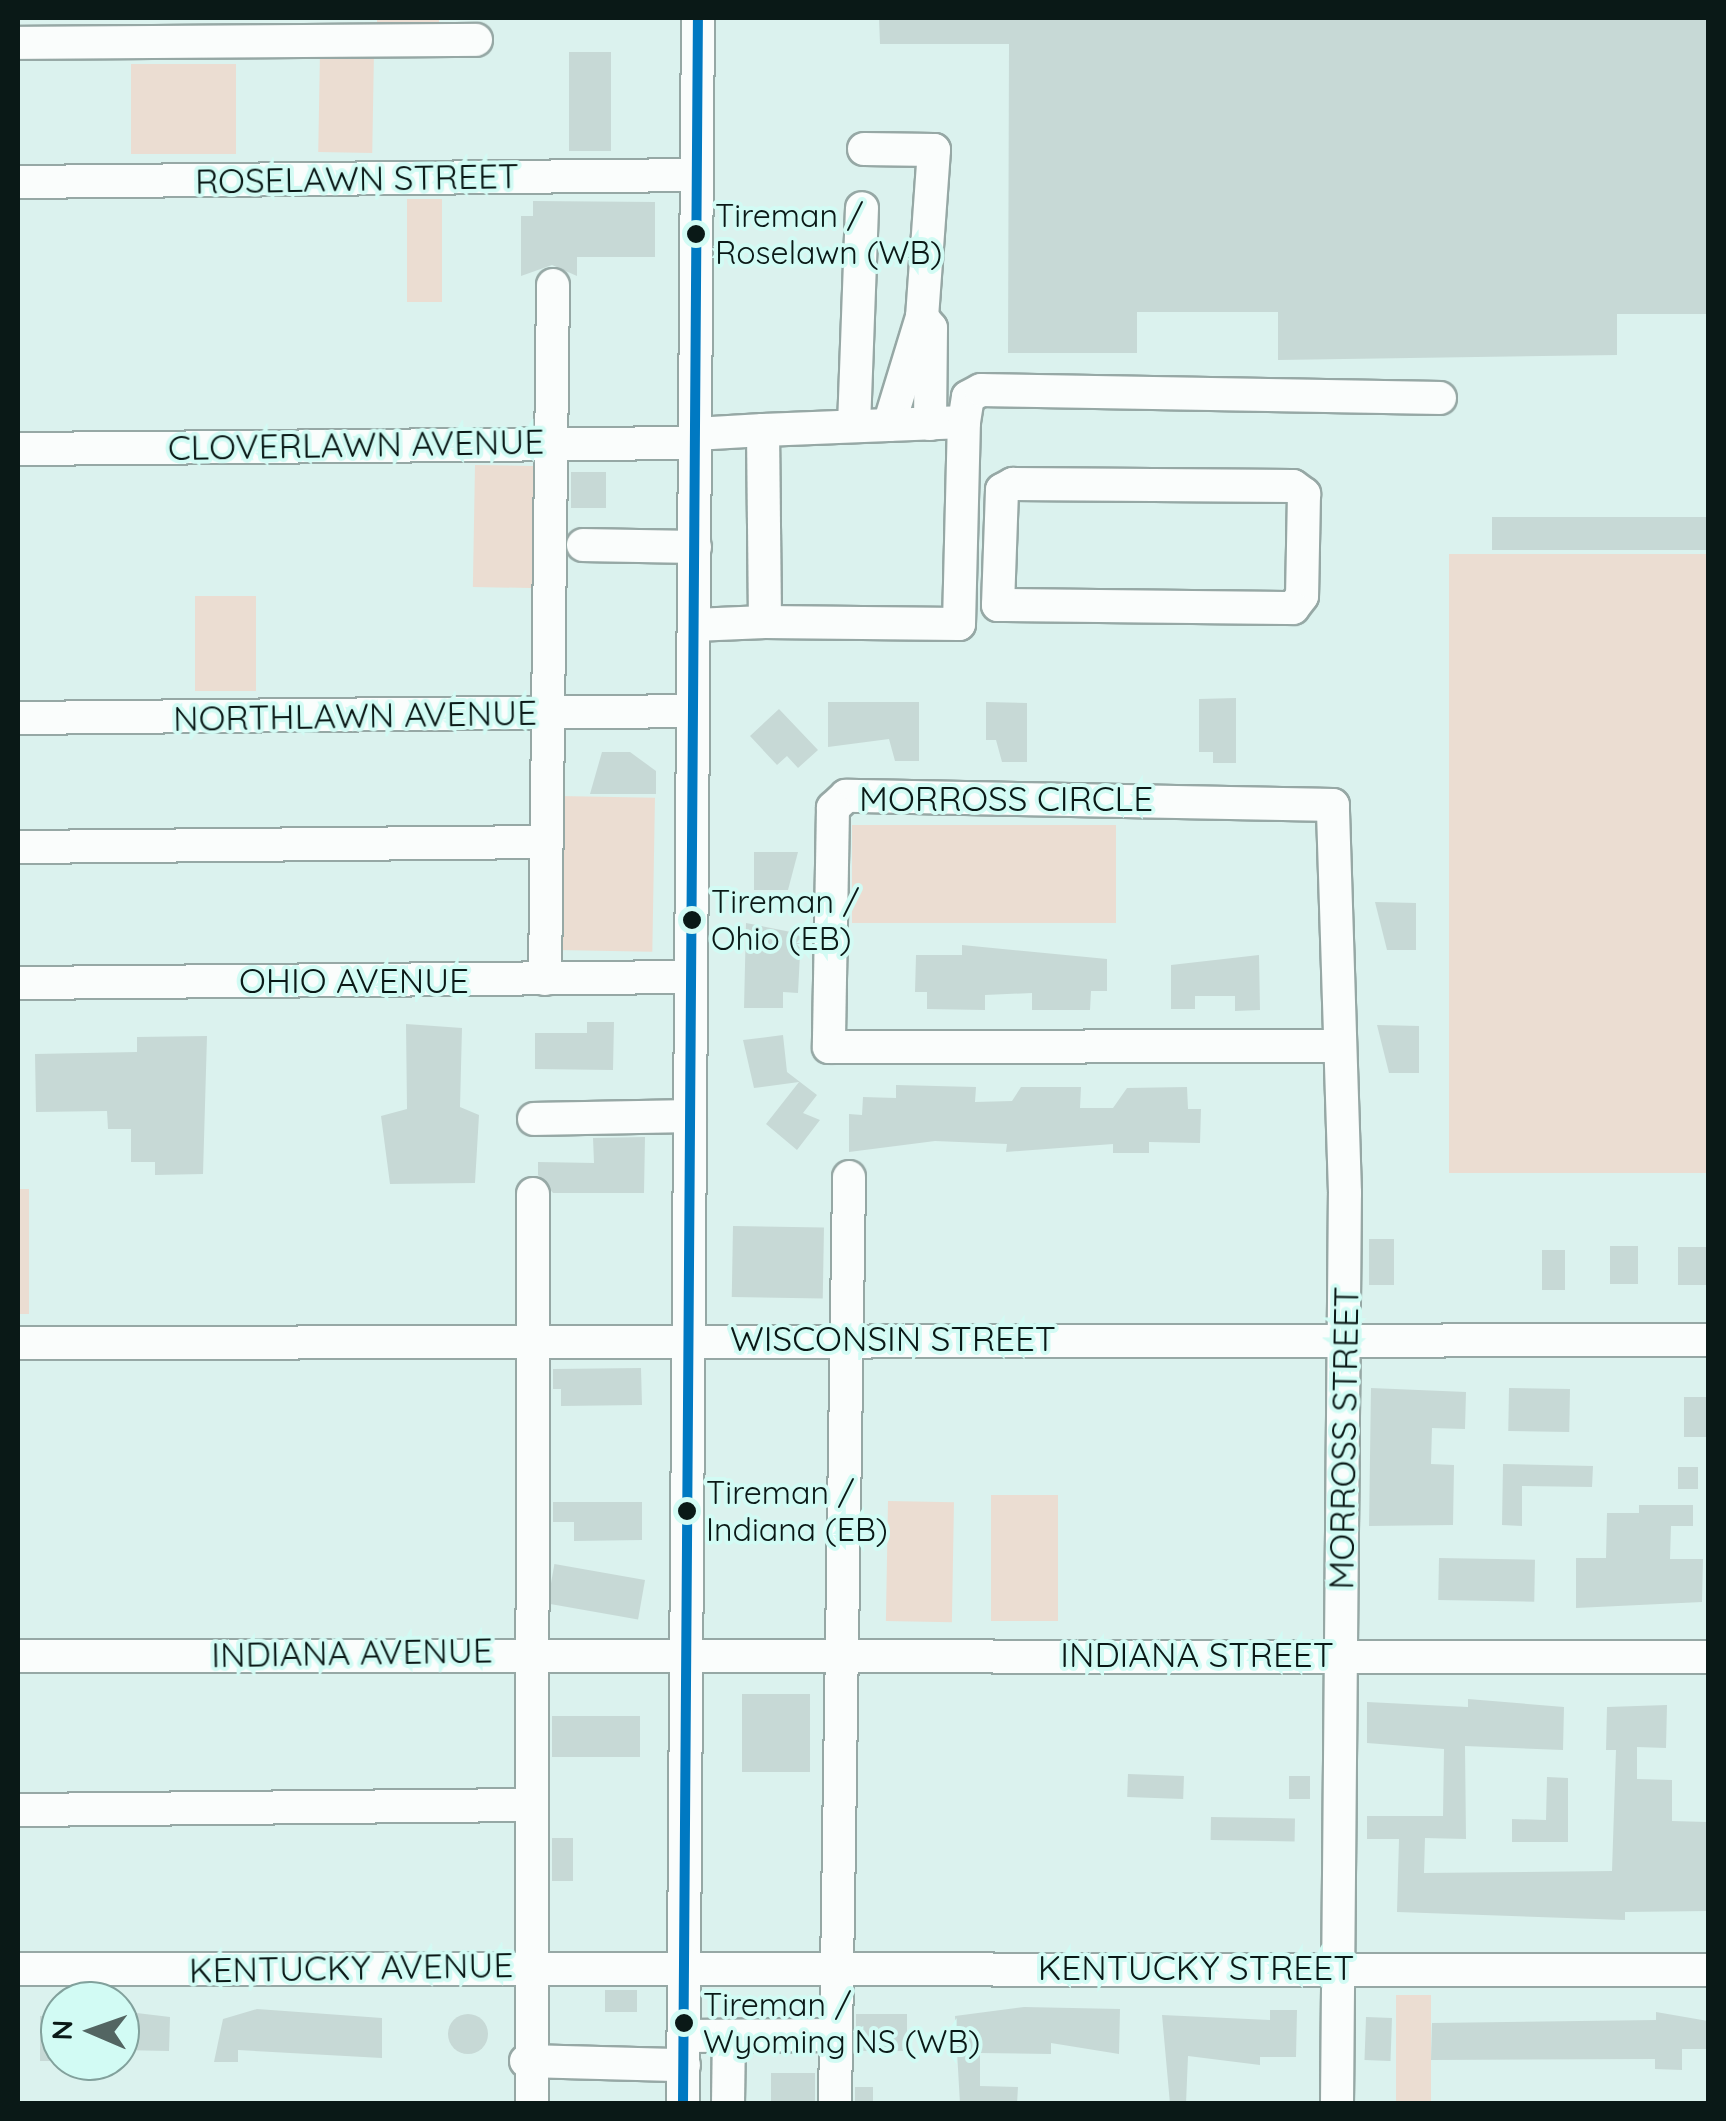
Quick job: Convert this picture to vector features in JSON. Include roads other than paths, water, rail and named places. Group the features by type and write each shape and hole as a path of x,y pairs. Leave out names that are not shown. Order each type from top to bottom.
{"street":[{"path":"683,2104 698,18"},
{"path":"18,43 476,40"},
{"path":"864,149 934,150 922,317 889,425"},
{"name":"ROSELAWN STREET","path":"18,182 697,175"},
{"path":"854,426 862,208"},
{"path":"545,979 553,285"},
{"path":"922,317 931,328 930,424"},
{"path":"694,625 959,624 964,422 968,397 981,390 1440,398"},
{"name":"CLOVERLAWN AVENUE","path":"18,449 695,438 763,430 964,422"},
{"path":"763,430 765,622"},
{"path":"1013,484 1293,486 1304,494 1302,596 1293,608 998,606 998,590 1002,490 1013,484"},
{"path":"583,546 694,548"},
{"path":"959,590 998,590"},
{"name":"NORTHLAWN AVENUE","path":"18,718 693,711"},
{"name":"MORROSS CIRCLE","path":"1340,1046 829,1047 833,808 846,796 1332,805 1345,1193"},
{"path":"18,846 546,842"},
{"name":"OHIO AVENUE","path":"18,983 691,978"},
{"path":"534,1118 690,1116"},
{"path":"835,2104 848,1177"},
{"name":"MORROSS STREET","path":"1337,2104 1345,1193"},
{"path":"532,2104 526,2060 533,1194"},
{"name":"WISCONSIN STREET","path":"18,1343 689,1338 1708,1340"},
{"name":"INDIANA AVENUE","path":"18,1656 686,1651"},
{"name":"INDIANA STREET","path":"686,1651 1708,1657"},
{"path":"18,1810 528,1805"},
{"name":"KENTUCKY AVENUE","path":"18,1970 684,1964"},
{"name":"KENTUCKY STREET","path":"684,1964 1708,1970"},
{"path":"526,2060 684,2050 729,2036 836,2034"},
{"path":"728,2104 729,2036"}],"place":[{"name":"Tireman / Roselawn (WB)","path":"696,234"},
{"name":"Tireman / Ohio (EB)","path":"692,920"},
{"name":"Tireman / Indiana (EB)","path":"687,1511"},
{"name":"Tireman / Wyoming NS (WB)","path":"684,2023"}]}
